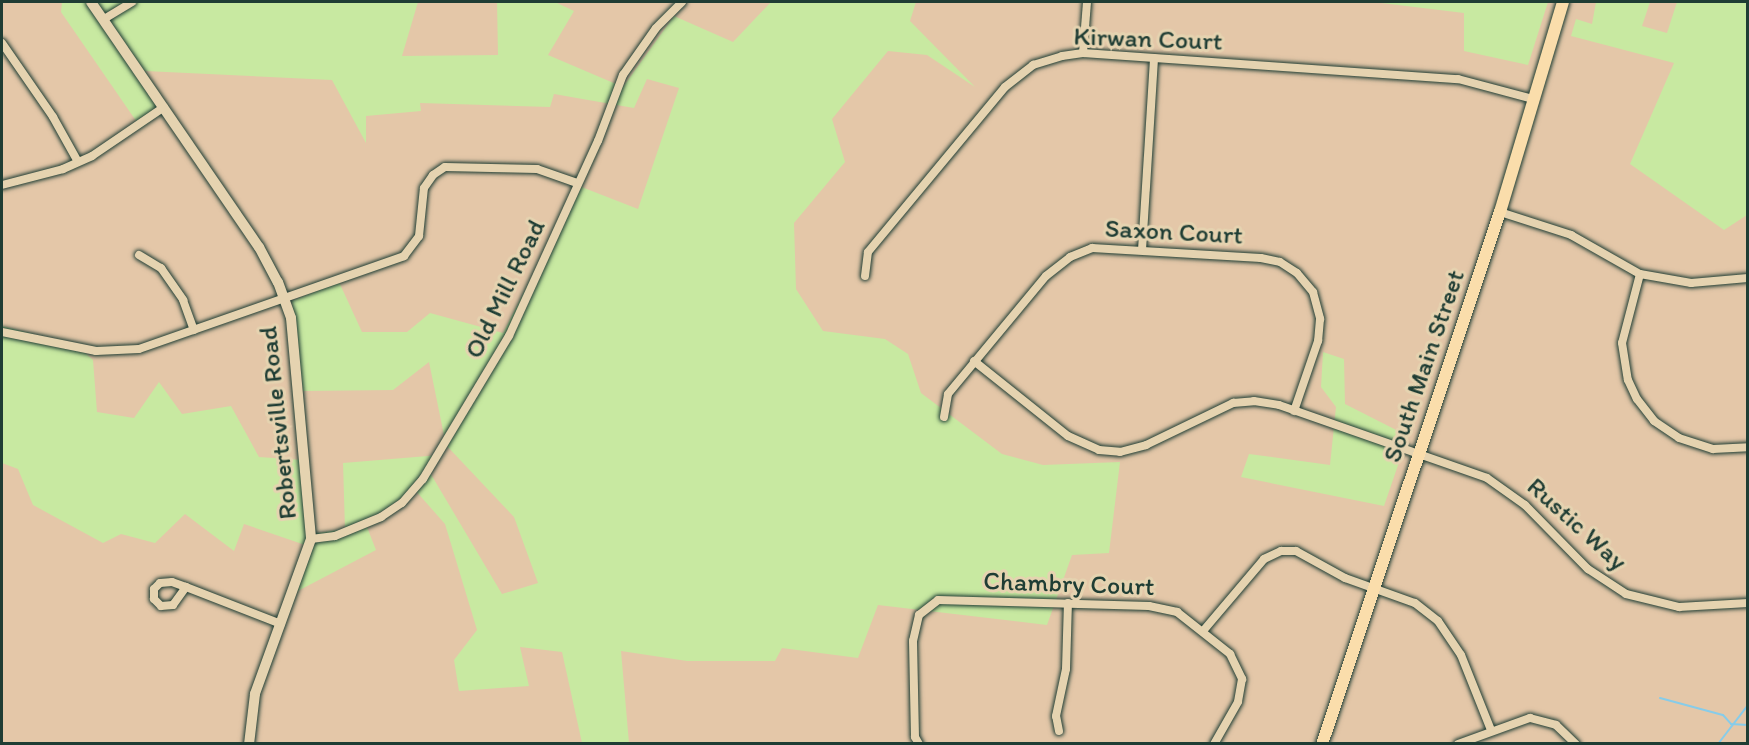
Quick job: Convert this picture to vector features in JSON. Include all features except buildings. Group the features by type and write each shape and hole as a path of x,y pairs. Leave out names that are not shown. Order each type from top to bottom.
{"main road":[{"name":"South Main Street","path":"1322,744 1500,212 1563,2"}],"street":[{"name":"Robertsville Road","path":"91,2 259,247 284,299 297,353 311,539 255,694 249,744"},
{"path":"104,19 132,2"},
{"name":"Old Mill Road","path":"311,539 336,536 381,517 416,488 509,336 598,141 623,75 656,28 682,2"},
{"path":"1083,53 1086,2"},
{"path":"2,43 63,132 78,162"},
{"name":"Kirwan Court","path":"865,276 868,252 1005,87 1033,65 1083,53 1458,78 1533,99"},
{"path":"1142,250 1154,58"},
{"path":"2,185 78,162 117,141 164,107"},
{"path":"2,332 110,352 139,349 398,259 411,250 420,232 424,188 433,175 445,166 537,169 577,183"},
{"path":"1500,212 1571,235 1640,274 1691,283 1748,278"},
{"name":"Saxon Court","path":"944,417 948,394 1046,276 1070,257 1092,248 1270,260 1289,267 1304,280 1319,306 1320,326 1294,411"},
{"path":"139,255 161,268 183,300 194,330"},
{"path":"1640,274 1622,343 1628,380 1637,399 1654,421 1679,438 1713,449 1748,447"},
{"name":"Rustic Way","path":"974,361 1068,435 1099,450 1119,452 1146,445 1233,404 1265,402 1294,411 1464,468 1502,487 1525,505 1588,569 1626,594 1679,608 1748,603"},
{"path":"1203,631 1257,565 1281,552 1306,555 1329,570 1415,603 1447,631 1491,730"},
{"path":"186,587 281,624"},
{"name":"Chambry Court","path":"915,741 913,641 919,615 938,600 1160,607 1178,612 1230,654 1242,679 1238,702 1214,744"},
{"path":"1059,731 1056,716 1066,669 1068,603"},
{"path":"1458,744 1491,730 1530,718 1556,724 1576,744"}],"green space":[{"path":"62,2 418,2 402,56 498,55 497,2 555,2 574,11 548,55 623,87 674,16 733,42 771,2 916,2 910,21 975,87 927,55 888,51 832,119 845,162 794,223 796,289 823,331 885,339 908,354 921,393 1002,454 1043,465 1120,462 1109,553 1072,555 1047,625 878,605 858,658 782,648 775,661 687,661 621,651 629,743 582,743 562,652 520,647 529,686 459,691 454,660 477,630 445,524 415,490 365,522 376,550 294,593 311,547 244,524 234,551 185,514 155,543 121,534 103,543 33,505 18,469 2,463 2,326 76,345 93,360 97,412 134,418 159,382 182,414 231,406 259,457 303,460 312,534 345,529 343,463 440,455 429,471 502,594 538,583 514,517 446,445 429,362 393,390 303,391 292,301 339,282 362,332 407,332 430,313 503,333 579,186 638,209 679,88 647,79 634,108 554,94 550,107 420,103 421,111 366,116 366,143 332,80 145,71 168,107 141,128 61,12"},
{"path":"1373,2 1548,2 1528,65 1464,51 1464,13"},
{"path":"1596,2 1650,2 1642,26 1667,33 1677,2 1747,2 1747,215 1724,230 1630,164 1674,63 1571,36 1576,19 1592,24"},
{"path":"1323,352 1344,359 1345,404 1408,436 1384,506 1241,477 1249,454 1330,465 1336,407 1321,387"}],"waterway":[{"path":"1660,698 1723,715 1731,724 1748,725"},
{"path":"1718,744 1748,705"}]}
